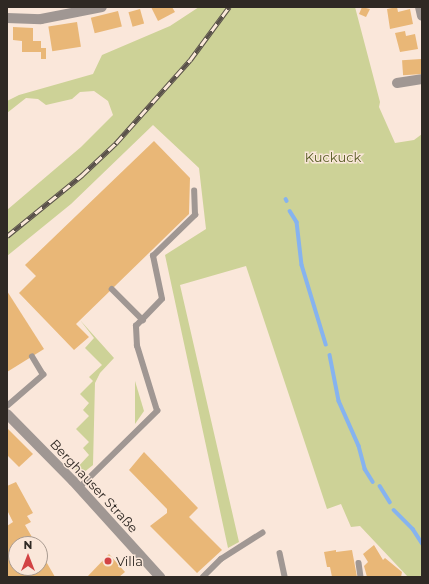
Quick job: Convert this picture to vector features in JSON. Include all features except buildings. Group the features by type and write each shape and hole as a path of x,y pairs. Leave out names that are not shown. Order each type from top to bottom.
{"street":[{"path":"7,18 42,19 102,7"},
{"path":"420,7 422,16"},
{"path":"397,83 422,79"},
{"name":"Berghauser Straße","path":"7,414 79,488 160,577"}],"lane":[{"path":"79,488 157,411 137,346 136,326 162,299 153,256 195,215 194,191"},
{"path":"112,289 143,320"},
{"path":"7,406 43,375 32,357"},
{"path":"203,577 221,559 262,533"},
{"path":"280,553 285,577"},
{"path":"358,563 361,577"}],"green space":[{"name":"Kuckuck","path":"199,7 355,7 380,102 379,107 395,143 414,140 422,134 422,577 408,577 360,526 351,527 341,504 327,509 246,266 180,285 239,542 228,548 165,255 206,229 199,168 153,125 71,204 7,256 7,210 81,147 113,115 108,101 94,91 80,92 72,99 46,105 38,99 26,98 7,113 7,101 19,95 93,74 102,55 170,26"},
{"path":"80,320 114,358 100,373 95,383 93,465 83,473 75,470 89,455 83,448 89,442 76,429 89,416 83,410 89,403 80,394 93,381 89,377 102,365 85,348 94,338"},
{"path":"135,381 144,411 135,424"}],"waterway":[{"path":"290,211 297,222 302,265 326,344"},
{"path":"330,355 339,401 359,446 365,469 373,482"},
{"path":"380,486 390,502"},
{"path":"394,510 413,529 422,543"}],"railway":[{"path":"7,236 82,175 116,143 190,60 229,7"}],"place":[{"name":"Villa","path":"108,561"}]}
